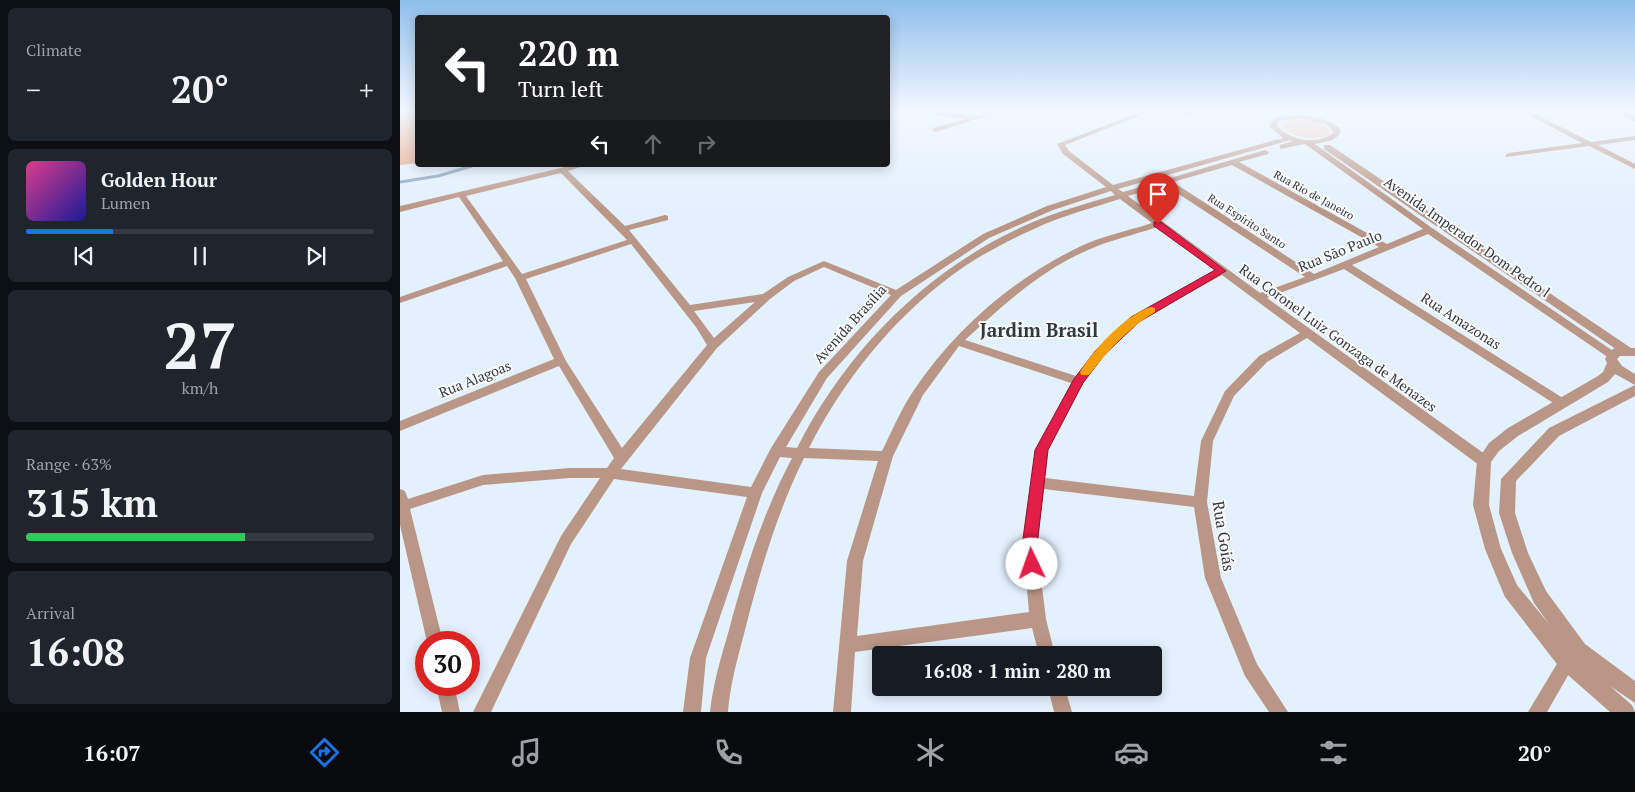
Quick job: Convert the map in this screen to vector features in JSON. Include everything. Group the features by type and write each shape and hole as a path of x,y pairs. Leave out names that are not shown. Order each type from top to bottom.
{"street":[{"name":"Rua Coronel Luiz Gonzaga de Menazes","path":"1063,143 1061,144 1066,152 1158,224 1260,297 1306,334 1484,461"},
{"name":"Avenida Brasília","path":"692,712 698,658 754,493 776,452 823,375 897,294 986,236 1050,208 1111,188 1271,143"},
{"path":"719,712 748,582 772,515 801,452 827,404 868,350 900,315 938,280 1032,226 1121,195 1296,143"},
{"name":"Avenida Imperador Dom Pedro l","path":"1307,143 1613,359"},
{"name":"Avenida Imperador Dom Pedro l","path":"1322,143 1631,351"},
{"path":"1508,155 1595,143"},
{"path":"1589,144 1635,167"},
{"name":"Rua Rio de Janeiro","path":"1233,162 1384,247"},
{"path":"400,209 575,167"},
{"path":"563,170 623,229 687,309 713,345"},
{"name":"Rua Espírito Santo","path":"1168,182 1313,278"},
{"path":"461,194 520,278 561,360 621,458"},
{"path":"623,229 665,218"},
{"path":"842,712 855,561 886,456 918,393 957,341 1000,302 1039,272 1084,248 1158,224"},
{"name":"Rua São Paulo","path":"1260,297 1313,278 1429,230"},
{"path":"520,278 632,241"},
{"path":"400,300 510,262"},
{"path":"482,712 566,540 621,458 713,345 766,297 791,279 824,264 897,294"},
{"name":"Rua Amazonas","path":"1345,265 1562,403"},
{"path":"1046,646 1038,619 1030,546 1042,450 1078,382 1100,352 1135,319 1222,271"},
{"path":"687,309 766,297"},
{"name":"Rua Goiás","path":"1279,712 1251,670 1213,578 1200,502 1207,441 1229,394 1263,359 1306,334"},
{"path":"957,341 1078,382"},
{"path":"1613,359 1631,351"},
{"path":"1613,359 1624,374 1635,380"},
{"path":"1613,359 1610,374 1513,432 1494,447 1484,461 1481,506 1493,549 1511,591 1624,712"},
{"name":"Rua Alagoas","path":"400,426 561,360"},
{"path":"1635,390 1554,432 1509,479 1507,513 1520,553 1540,597 1572,656 1635,693"},
{"path":"776,452 886,456"},
{"path":"432,631 402,500 483,480 570,473 611,473 754,493"},
{"path":"1038,483 1200,502"},
{"path":"849,645 1038,619"},
{"path":"1536,712 1572,656"},
{"path":"447,696 451,712"},
{"path":"1058,696 1063,712"}],"shaded area":[{"path":"400,143 415,143 415,163 400,165"}],"waterway":[{"path":"400,182 438,176 468,167"}],"slow traffic":[{"path":"1085,372 1100,352 1135,319 1151,310"}],"district":[{"name":"Jardim Brasil","path":"1039,330"}],"route":[{"path":"1032,564 1030,546 1042,450 1078,382 1100,352 1135,319 1222,271 1158,224"}]}
